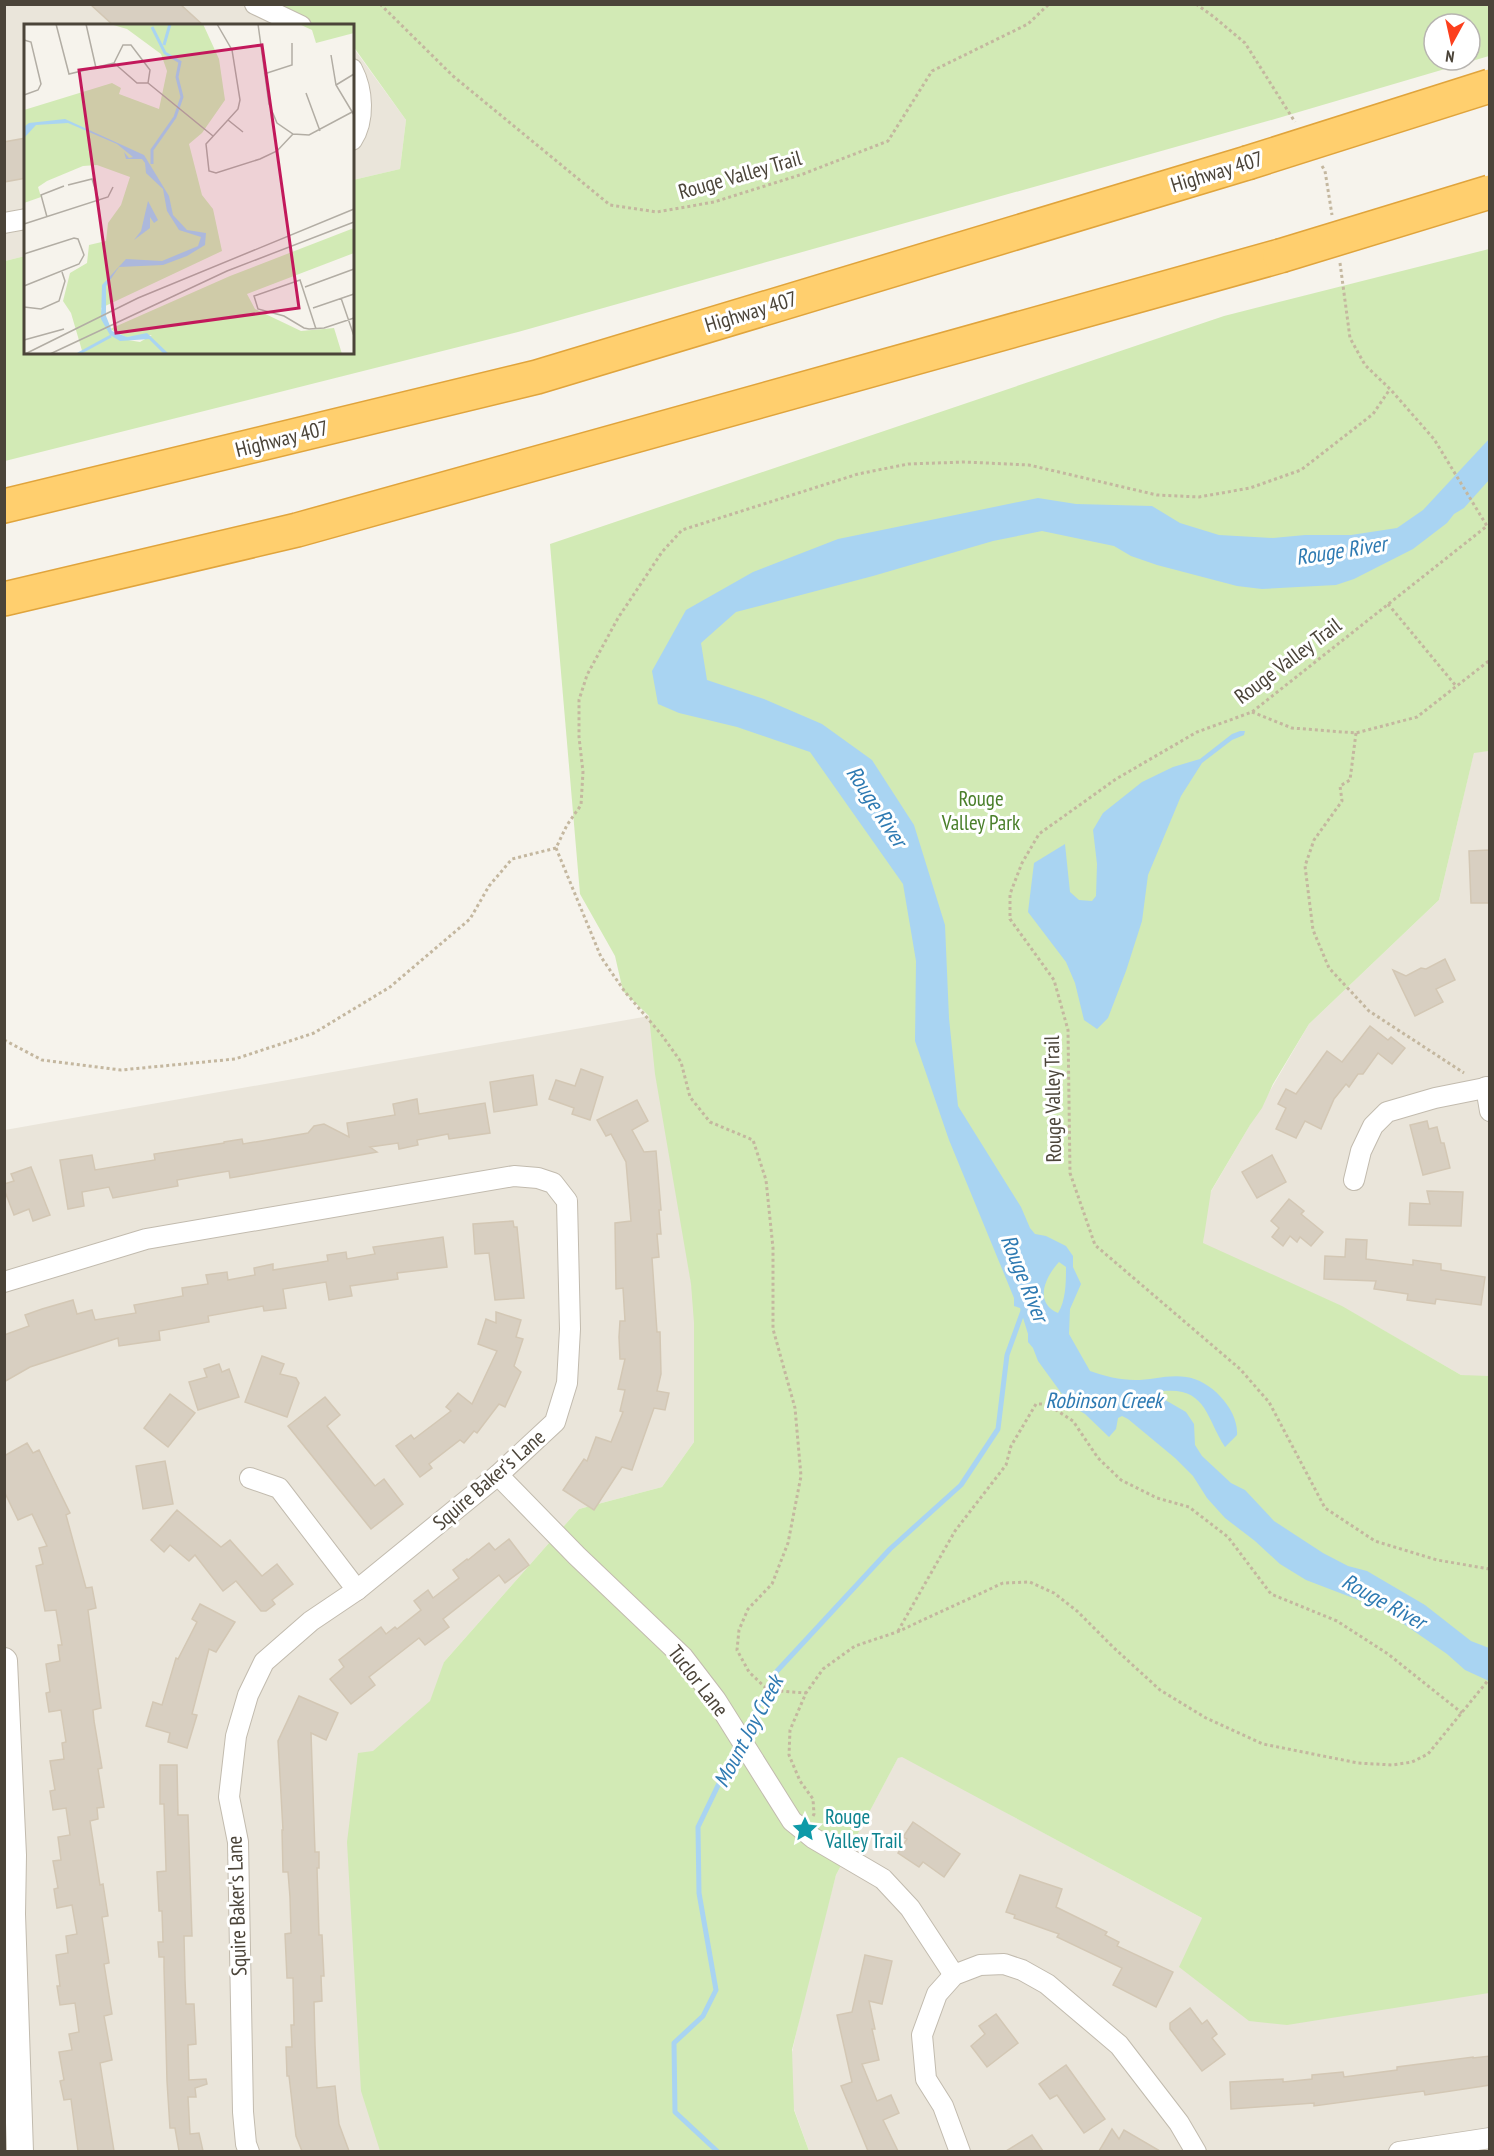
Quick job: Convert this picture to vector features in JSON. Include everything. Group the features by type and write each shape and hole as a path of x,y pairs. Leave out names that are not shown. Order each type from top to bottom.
{"highway":[{"name":"Highway 407","path":"4,506 537,377 1247,163 1490,86"},
{"path":"4,599 297,530 1280,256 1490,192"}],"street":[{"path":"255,4 297,24"},
{"path":"354,73 358,80 362,108 358,131 354,137"},
{"path":"4,223 24,219"},
{"path":"1354,1180 1361,1151 1369,1134 1387,1112 1435,1098 1488,1087 1490,1111"},
{"name":"Squire Baker's Lane","path":"4,1282 146,1239 514,1176 538,1178 553,1183 567,1201 570,1329 567,1383 555,1422 498,1475 357,1590 311,1621 264,1662 248,1695 236,1736 229,1797 238,1842 243,2112 246,2144 249,2151"},
{"name":"Tuclor Lane","path":"498,1475 577,1556 683,1657 716,1700 792,1821 813,1838 883,1879 910,1908 954,1975"},
{"path":"250,1478 279,1488 357,1590"},
{"path":"4,1661 13,1843 8,1914 20,2151"},
{"path":"960,2151 943,2106 926,2079 922,2035 937,1994 954,1975 980,1965 1004,1964 1022,1970 1047,1984 1119,2045 1179,2122 1196,2151"},
{"path":"1399,2151 1490,2138"}],"path":[{"name":"Rouge Valley Trail","path":"380,4 453,76 610,205 657,212 714,202 803,174 888,141 932,71 1028,24 1049,4"},
{"path":"806,1693 768,1690 749,1672 737,1650 739,1630 748,1609 772,1584 788,1543 801,1476 795,1408 773,1329 773,1248 766,1180 753,1140 710,1122 690,1097 681,1062 661,1034 624,992 601,957 556,848 567,825 581,805 583,772 579,736 579,700 587,675 624,609 662,552 682,530 858,474 908,464 965,462 1029,465 1157,495 1199,497 1250,488 1301,470 1372,414 1390,389"},
{"name":"Rouge Valley Trail","path":"1434,439 1486,526 1252,712 1197,732 1116,779 1038,834 1022,863 1010,894 1010,919 1054,980 1068,1030 1070,1173 1095,1245 1240,1370 1269,1402 1324,1508 1375,1541 1437,1560 1490,1569"},
{"path":"1388,604 1456,686"},
{"path":"1252,712 1292,728 1356,734 1417,717 1490,660"},
{"path":"1356,734 1350,780 1340,786 1342,801 1314,840 1305,866 1312,930 1329,968 1369,1011 1488,1087"},
{"path":"4,1040 42,1060 121,1070 235,1059 314,1033 390,987 470,919 489,886 512,859 556,848"},
{"path":"897,1632 956,1531 1006,1465 1011,1446 1026,1418 1036,1404 1047,1404 1073,1421 1098,1458 1121,1480 1157,1498 1189,1507 1227,1537 1271,1594 1337,1621 1388,1654 1462,1714"},
{"path":"802,1829 814,1814 813,1799 800,1781 789,1755 790,1730 806,1693 823,1669 855,1646 897,1632 1003,1583 1030,1582 1054,1593 1077,1611 1160,1690 1206,1718 1263,1744 1358,1763 1392,1765 1412,1762 1428,1754 1472,1703 1490,1678"}],"shaded area":[{"path":"4,5 273,5 314,24 24,24 24,256 5,261"},
{"path":"354,49 406,120 400,169 354,180"},
{"path":"1489,751 1489,1379 1461,1375 1341,1306 1203,1244 1206,1200 1309,1024 1439,900 1474,752"},
{"path":"649,1016 701,1345 694,1442 662,1487 579,1509 444,1662 405,2151 5,2152 5,1130"},
{"path":"901,1752 1014,1817 1202,1918 1489,1981 1489,2151 809,2151 785,2084 809,1975 836,1875"}],"green space":[{"path":"273,5 1489,5 1489,56 1482,58 1482,12 1422,12 1422,72 1435,72 518,332 5,461 5,261 24,256 24,354 354,354 354,180 400,169 406,120 354,47 354,24 314,24"},
{"name":"Rouge Valley Park","path":"1489,249 1489,751 1474,753 1439,900 1309,1024 1273,1084 1262,1108 1211,1191 1203,1243 1342,1306 1461,1375 1489,1376 1489,1993 1287,2025 1249,2021 1179,1967 1202,1918 902,1757 898,1758 836,1875 792,2050 794,2110 809,2151 380,2151 361,2091 347,1842 358,1753 373,1751 430,1701 444,1662 579,1509 662,1487 694,1442 694,1323 691,1284 655,1074 649,1016 623,991 615,956 580,894 550,544 1224,316"}],"water":[{"path":"1489,439 1489,480 1464,508 1413,549 1354,579 1336,585 1262,589 1237,586 1157,565 1131,556 1114,546 1042,531 993,541 736,612 701,643 707,680 764,699 822,724 872,760 914,825 945,925 949,1018 958,1106 1021,1207 1030,1228 1035,1234 1046,1236 1066,1246 1073,1256 1073,1267 1081,1284 1070,1309 1069,1334 1090,1371 1129,1380 1186,1377 1195,1379 1214,1390 1228,1406 1236,1425 1237,1435 1225,1447 1197,1399 1177,1391 1163,1391 1160,1397 1186,1412 1194,1424 1195,1445 1202,1456 1231,1483 1245,1490 1274,1521 1323,1553 1348,1566 1367,1571 1425,1605 1471,1641 1489,1648 1489,1681 1465,1670 1447,1654 1382,1609 1306,1580 1280,1564 1225,1518 1207,1498 1193,1476 1128,1419 1122,1416 1118,1418 1116,1429 1109,1437 1085,1414 1070,1405 1038,1361 1028,1342 1028,1334 1020,1308 1014,1306 1014,1298 949,1140 915,1041 916,961 903,884 810,752 737,727 679,713 658,704 652,671 686,610 753,572 838,539 1038,498 1076,504 1152,506 1180,523 1219,535 1273,538 1351,535 1397,528 1423,510","holes":["1059,1262 1066,1267 1064,1297 1058,1313 1046,1302 1044,1289 1046,1281"]},
{"path":"1245,731 1244,735 1232,740 1202,763 1181,796 1148,875 1142,921 1126,971 1108,1018 1097,1029 1084,1020 1075,983 1066,962 1028,912 1034,863 1065,844 1070,892 1079,900 1092,901 1096,896 1097,864 1093,830 1103,813 1142,782 1173,767 1200,759 1232,734"}],"building":[{"path":"90,4 180,4 202,24 112,24"},
{"path":"24,138 24,178 4,182 4,142"},
{"path":"1490,850 1490,903 1471,903 1469,851"},
{"path":"1445,959 1455,980 1436,989 1443,1002 1415,1016 1393,970 1406,976"},
{"path":"1370,1026 1388,1040 1391,1037 1405,1048 1392,1064 1378,1053 1363,1074 1358,1074 1349,1087 1346,1084 1334,1099 1321,1129 1305,1121 1296,1138 1276,1129 1286,1108 1278,1104 1286,1089 1296,1094 1327,1051 1342,1062"},
{"path":"581,1069 603,1077 590,1120 572,1114 574,1108 549,1099 556,1080 575,1086"},
{"path":"533,1075 537,1105 494,1112 490,1082"},
{"path":"417,1099 419,1114 485,1103 490,1133 449,1139 448,1134 417,1140 418,1145 399,1149 398,1143 370,1147 377,1152 230,1178 229,1171 199,1176 177,1180 178,1186 113,1198 109,1187 82,1192 84,1206 68,1209 60,1160 92,1155 95,1170 155,1160 154,1154 242,1139 243,1144 308,1133 314,1126 324,1124 349,1137 347,1123 395,1115 393,1104"},
{"path":"637,1100 648,1121 632,1130 644,1152 656,1151 661,1210 659,1210 661,1234 657,1234 659,1257 652,1258 657,1332 660,1332 661,1374 657,1391 669,1393 665,1410 654,1408 632,1470 622,1467 594,1510 563,1490 584,1459 587,1461 596,1437 611,1442 623,1412 620,1411 625,1390 618,1389 625,1359 620,1359 619,1337 620,1321 625,1321 623,1288 616,1289 615,1223 631,1221 626,1162 611,1134 606,1136 597,1120"},
{"path":"1427,1121 1429,1129 1437,1127 1441,1143 1444,1143 1450,1168 1423,1175 1410,1125"},
{"path":"1272,1155 1286,1182 1257,1198 1242,1172"},
{"path":"31,1167 50,1215 33,1221 29,1209 14,1215 4,1189 4,1184 14,1181 11,1174"},
{"path":"1427,1191 1463,1192 1461,1226 1409,1225 1410,1203 1430,1204"},
{"path":"1289,1199 1304,1211 1301,1214 1323,1232 1311,1246 1300,1237 1297,1242 1290,1236 1283,1246 1272,1237 1279,1228 1271,1221"},
{"path":"513,1221 514,1227 517,1227 524,1298 495,1300 489,1253 475,1254 473,1224"},
{"path":"443,1237 447,1267 397,1273 398,1279 350,1286 352,1296 329,1300 326,1282 283,1289 286,1308 264,1311 263,1306 208,1316 209,1322 159,1331 160,1340 119,1346 118,1338 30,1367 4,1382 4,1335 29,1326 25,1315 42,1309 73,1300 77,1314 92,1310 95,1320 136,1313 134,1305 183,1296 182,1288 208,1284 206,1275 227,1272 228,1280 255,1275 254,1268 273,1264 273,1270 328,1261 327,1255 346,1252 347,1259 375,1254 373,1247"},
{"path":"1346,1239 1367,1240 1366,1259 1413,1265 1413,1260 1441,1264 1441,1270 1485,1277 1481,1305 1436,1299 1435,1304 1407,1300 1408,1294 1374,1289 1376,1281 1324,1279 1325,1256 1345,1257"},
{"path":"496,1312 521,1320 516,1337 523,1339 514,1366 521,1372 505,1407 499,1404 477,1433 474,1431 464,1443 460,1440 429,1464 432,1468 420,1477 396,1446 411,1435 414,1439 451,1411 446,1407 458,1393 472,1404 497,1351 478,1344 486,1319 496,1323"},
{"path":"262,1356 284,1364 280,1374 296,1378 299,1383 287,1417 245,1402"},
{"path":"219,1364 222,1372 229,1369 239,1397 198,1410 189,1382 207,1377 204,1369"},
{"path":"170,1394 195,1413 168,1447 144,1428"},
{"path":"325,1397 340,1415 327,1426 375,1486 384,1479 403,1504 371,1529 288,1426"},
{"path":"27,1443 33,1453 39,1450 70,1513 66,1515 86,1588 92,1587 96,1608 88,1610 101,1708 93,1710 102,1768 98,1769 104,1807 97,1808 98,1819 90,1821 100,1885 103,1884 108,1916 102,1917 109,1963 104,1964 112,2014 104,2016 112,2060 100,2063 114,2151 78,2151 71,2099 64,2100 60,2081 64,2080 59,2052 72,2050 69,2034 79,2032 75,2003 60,2005 57,1986 60,1986 56,1955 68,1953 66,1936 77,1934 72,1905 57,1908 54,1889 58,1888 53,1861 61,1860 58,1837 70,1835 66,1808 53,1810 50,1791 55,1790 50,1761 64,1759 62,1743 66,1742 61,1710 49,1712 46,1693 50,1692 46,1664 60,1661 58,1645 62,1645 56,1610 45,1611 36,1566 43,1564 39,1548 47,1546 32,1514 18,1520 4,1491 4,1456"},
{"path":"165,1461 173,1504 143,1509 136,1466"},
{"path":"177,1510 221,1547 230,1540 262,1576 277,1564 293,1584 272,1600 275,1604 266,1611 261,1611 236,1581 223,1591 195,1555 189,1561 170,1545 164,1552 151,1540"},
{"path":"509,1539 529,1565 505,1583 499,1575 443,1619 449,1627 425,1645 419,1638 369,1677 375,1685 351,1704 330,1679 344,1667 339,1660 381,1627 386,1634 395,1627 397,1629 421,1610 414,1601 428,1590 433,1598 459,1578 453,1570 467,1559 489,1543 495,1550"},
{"path":"200,1604 235,1622 216,1652 209,1649 192,1714 197,1715 187,1748 168,1742 170,1733 146,1726 153,1702 162,1705 176,1658 178,1659 197,1622 192,1619"},
{"path":"299,1696 338,1713 326,1740 311,1733 315,1852 319,1852 319,1868 317,1868 319,1935 322,1935 324,1976 321,1976 322,2001 314,2002 315,2045 317,2088 335,2086 339,2124 349,2151 302,2151 296,2136 289,2076 287,2076 286,2047 292,2047 291,2025 294,2025 293,1978 287,1978 285,1934 291,1933 290,1897 288,1872 283,1872 278,1741"},
{"path":"160,1765 177,1765 178,1815 188,1815 192,1936 184,1936 185,1980 186,2004 194,2004 196,2044 188,2045 189,2080 206,2079 207,2084 195,2088 196,2097 188,2097 190,2134 199,2133 203,2151 179,2151 175,2128 170,2128 164,1957 159,1957 158,1942 163,1942 157,1872 166,1871 164,1804 160,1804"},
{"path":"913,1822 960,1854 944,1877 923,1862 919,1867 898,1853 907,1839 903,1837"},
{"path":"1020,1875 1062,1889 1056,1907 1107,1932 1105,1935 1119,1942 1117,1946 1173,1972 1156,2007 1113,1985 1122,1968 1057,1937 1059,1934 1014,1918 1015,1915 1006,1912"},
{"path":"865,1955 892,1961 882,2004 869,2001 879,2060 862,2064 877,2101 891,2095 899,2113 883,2120 898,2151 868,2151 841,2086 852,2082 837,2015 852,2012"},
{"path":"1190,2008 1202,2024 1207,2020 1217,2034 1212,2038 1225,2054 1202,2071 1170,2029 1170,2023"},
{"path":"996,2014 1018,2043 987,2067 971,2046 985,2034 979,2026"},
{"path":"1490,2056 1490,2085 1425,2095 1424,2091 1314,2106 1314,2103 1231,2109 1230,2082 1283,2079 1283,2082 1312,2079 1312,2075 1343,2072 1344,2077 1397,2070 1397,2067"},
{"path":"1066,2065 1105,2119 1084,2133 1057,2095 1050,2099 1039,2084"},
{"path":"1112,2129 1119,2139 1124,2130 1160,2151 1099,2151"},
{"path":"1032,2135 1043,2151 1006,2151"}],"waterway":[{"name":"Mount Joy Creek","path":"743,1734 777,1671 890,1549 961,1485 998,1429 1007,1355 1024,1308"},
{"name":"Mount Joy Creek","path":"718,2152 675,2112 674,2043 703,2016 716,1990 699,1893 698,1827 738,1744"}],"place":[{"name":"Rouge Valley Trail","path":"805,1829"}],"water label":[{"name":"Rouge River","path":"1341,550"},
{"name":"Rouge River","path":"877,806"},
{"name":"Rouge River","path":"1025,1278"},
{"name":"Robinson Creek","path":"1104,1400"},
{"name":"Rouge River","path":"1384,1601"}]}
